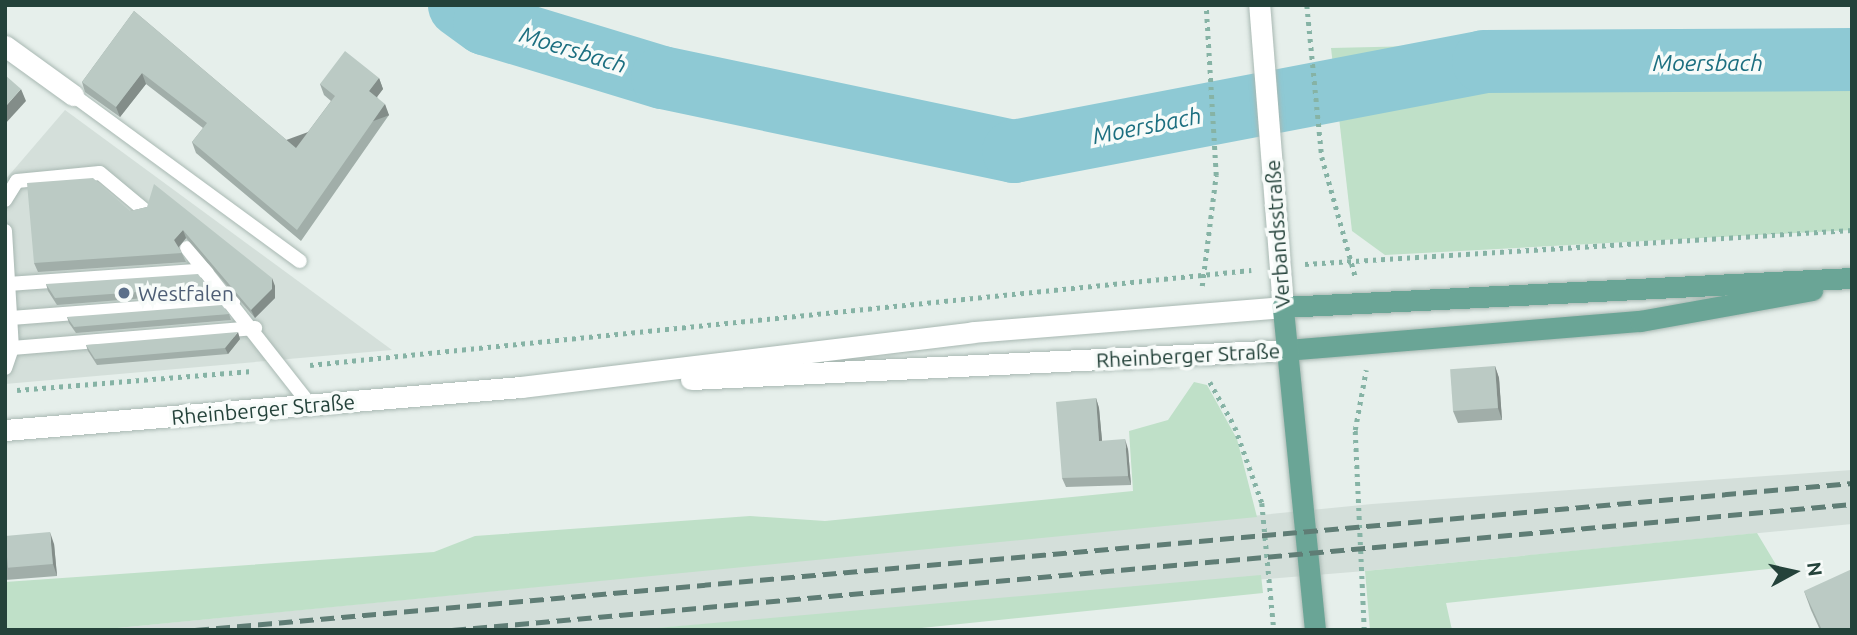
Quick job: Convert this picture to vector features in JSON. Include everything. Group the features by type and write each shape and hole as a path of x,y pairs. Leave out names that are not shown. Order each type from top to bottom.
{"main road":[{"name":"Verbandsstraße","path":"1259,5 1286,350 1315,630"},
{"path":"5,46 73,95"},
{"name":"Rheinberger Straße","path":"5,430 521,387 1205,311 1852,280"},
{"name":"Rheinberger Straße","path":"521,387 1208,355 1365,344 1640,321 1852,280"}],"lane":[{"path":"73,95 300,261"},
{"path":"5,200 17,181 100,173 143,209"},
{"path":"5,231 12,348 5,368"},
{"path":"187,248 255,328 312,406"},
{"path":"8,284 207,270"},
{"path":"11,318 233,301"},
{"path":"12,348 255,328"}],"path":[{"path":"1205,311 1201,275 1216,217 1206,5"},
{"path":"1307,5 1320,130 1352,258 1360,303"},
{"path":"1352,258 1852,230"},
{"path":"5,391 284,368 1201,275"},
{"path":"1364,630 1355,430 1367,388 1365,344"},
{"path":"1208,355 1210,387 1235,427 1262,503 1274,630"}],"shaded area":[{"path":"65,110 392,350 5,384 5,180"},
{"path":"1852,470 1852,524 1365,571 634,630 97,630 1372,504"}],"green space":[{"path":"1852,36 1852,230 1385,255 1352,231 1331,48"},
{"path":"1194,382 1207,385 1237,439 1257,517 97,630 5,630 5,582 434,552 475,536 750,516 825,521 1133,491 1129,431 1168,420"},
{"path":"1757,533 1778,568 1446,603 1452,630 1370,630 1365,571"},
{"path":"1261,575 1263,593 902,630 634,630"}],"building":[{"path":"134,11 296,148 335,96 320,84 345,51 379,78 369,91 385,104 297,230 192,142 207,123 142,73 116,107 82,82"},
{"path":"5,75 21,89 5,107"},
{"path":"93,178 130,211 147,207 154,184 272,278 272,289 251,310 183,230 174,240 182,253 34,263 27,183"},
{"path":"198,274 208,287 55,298 46,284"},
{"path":"222,305 229,314 74,327 67,317"},
{"path":"238,332 225,348 95,359 86,345"},
{"path":"1495,366 1498,408 1453,411 1450,369"},
{"path":"1096,398 1099,441 1125,439 1128,476 1062,478 1056,402"},
{"path":"50,532 53,564 8,568 5,536"},
{"path":"1852,569 1852,630 1822,630 1804,591"}],"waterway":[{"name":"Moersbach","path":"459,5 484,23 662,77 1013,151 1483,61 1852,59"}],"railway":[{"path":"195,630 1852,483"},
{"path":"452,630 1852,504"}],"place":[{"name":"Westfalen","path":"124,293"}]}
